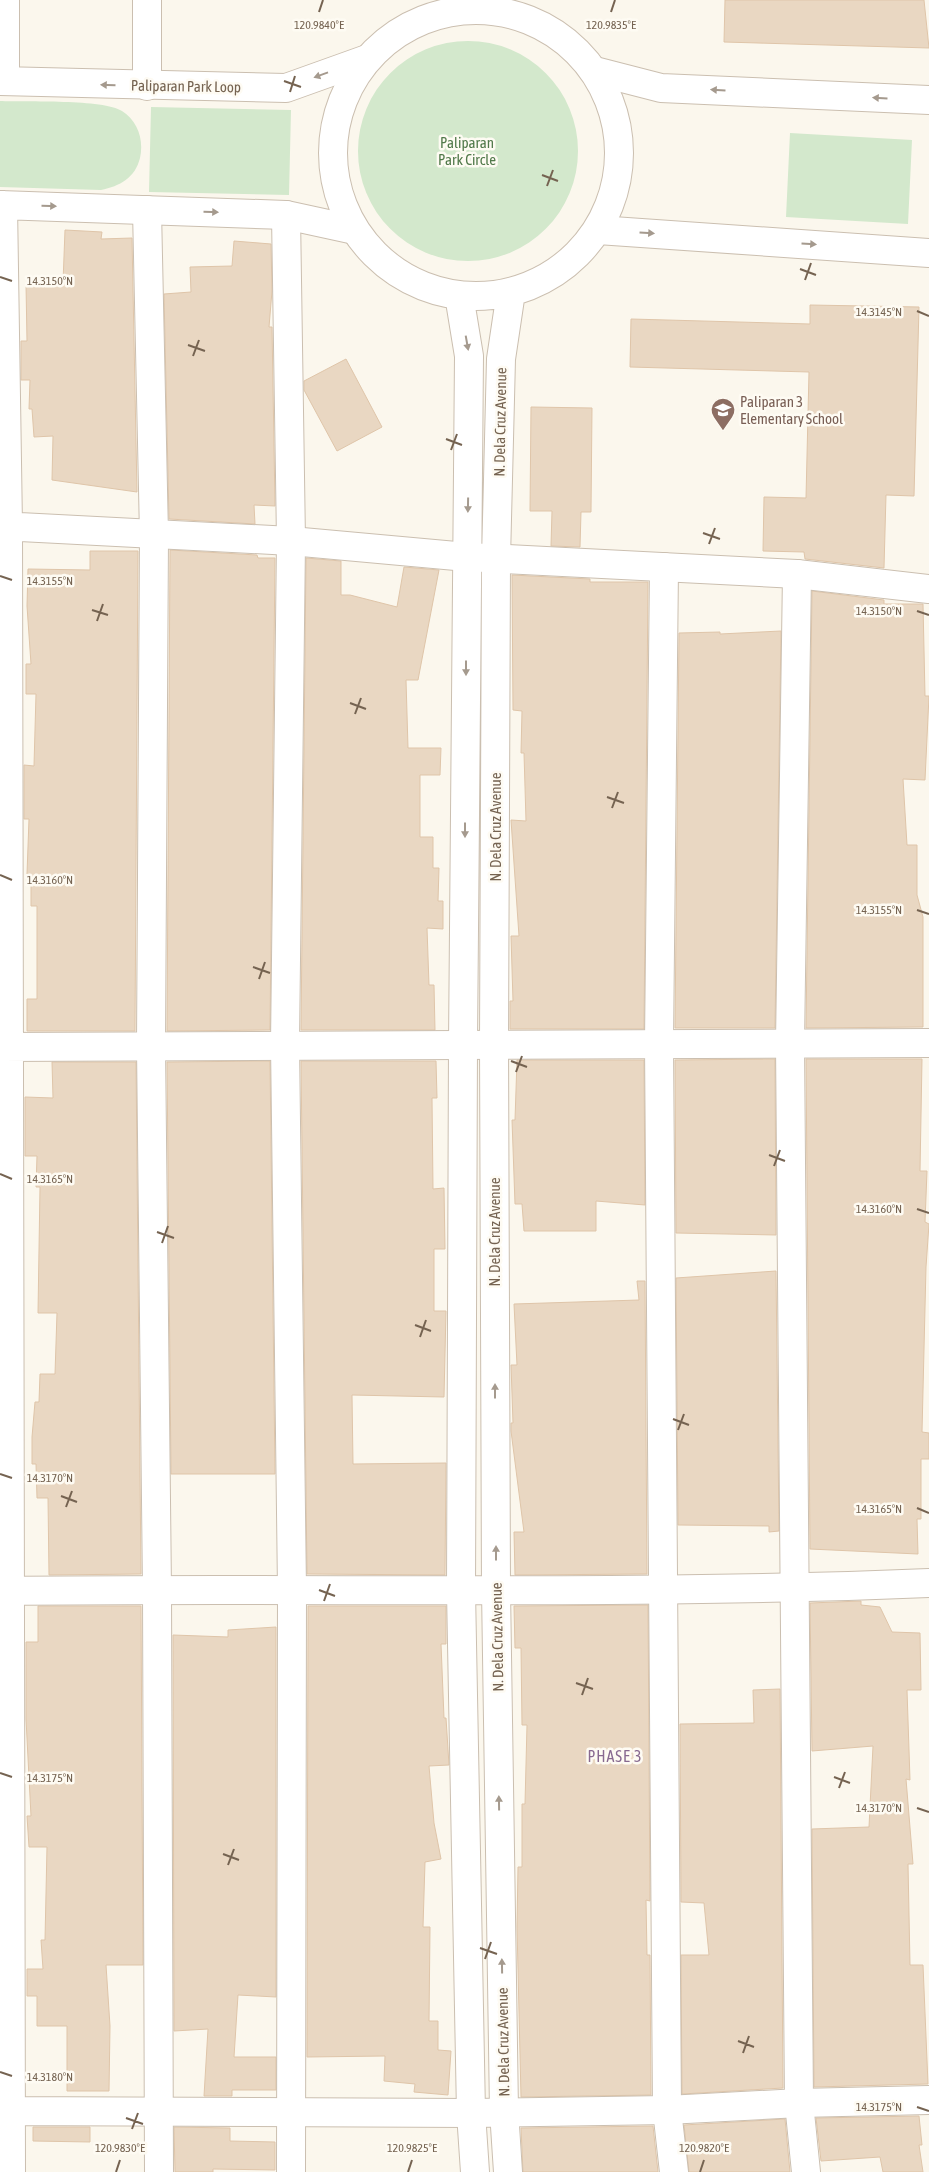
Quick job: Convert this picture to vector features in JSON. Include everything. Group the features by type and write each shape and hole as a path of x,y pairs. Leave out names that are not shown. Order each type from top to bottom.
{"street":[{"path":"3,81 5,0"},
{"path":"147,0 147,86"},
{"path":"496,5 535,22 569,42 595,71 611,101 619,134 620,167 613,200 598,230 575,258 545,279 511,292 485,296 459,295 428,288 400,274 375,255 355,230 341,202 333,172 332,142 338,112 349,84 367,58 420,11 456,10 496,5"},
{"name":"Paliparan Park Loop","path":"3,81 286,88 367,58"},
{"path":"595,71 661,88 929,100"},
{"path":"10,2172 5,2111 4,526 1,205 286,215 355,230"},
{"path":"147,210 154,535 151,1046 157,1591 159,2172"},
{"path":"286,215 291,541 286,1044 292,1590 291,2172"},
{"path":"598,230 929,252"},
{"name":"N. Dela Cruz Avenue","path":"508,2172 504,2111 496,1590 494,1044 496,558 501,359 511,292"},
{"name":"N. Dela Cruz Avenue","path":"459,295 470,356 463,1044 461,1591 471,2113 475,2172"},
{"path":"4,526 291,541 467,557 797,574 929,589"},
{"path":"664,567 660,1043 667,2110 674,2172"},
{"path":"797,574 790,1043 800,2103 806,2172"},
{"path":"5,1047 286,1044 929,1043"},
{"path":"5,1591 664,1590 929,1583"},
{"path":"5,2111 291,2114 471,2113 667,2110 800,2103 929,2100"}],"green space":[{"name":"Paliparan Park Circle","path":"457,41 479,41 510,49 529,59 546,73 560,90 570,109 578,140 578,162 570,193 560,212 546,229 529,243 510,253 479,261 457,261 426,253 416,248 398,236 383,221 366,193 358,162 358,140 366,109 371,99 383,81 398,66 426,49"},
{"path":"0,101 82,103 113,107 122,111 128,115 136,126 140,138 141,151 138,165 126,180 101,190 0,187"},
{"path":"151,107 291,110 289,195 149,192"},
{"path":"790,133 912,140 908,224 786,217"}],"building":[{"path":"725,0 924,0 929,48 724,42"},
{"path":"65,230 102,232 101,239 132,238 137,492 52,480 53,436 34,437 32,409 29,409 30,380 21,380 21,341 27,341 26,284 63,283"},
{"path":"234,241 271,244 272,291 269,327 272,327 275,506 254,505 255,524 169,519 164,294 191,292 190,267 232,266"},
{"path":"810,305 919,307 914,496 886,495 884,568 805,559 804,552 763,551 764,497 806,498 809,372 630,367 631,319 810,324"},
{"path":"346,359 382,427 337,451 304,390 304,381"},
{"path":"531,407 592,408 591,512 581,512 580,547 551,546 552,511 530,511"},
{"path":"170,550 257,555 258,558 275,558 270,1030 167,1031"},
{"path":"90,551 138,551 135,1031 27,1031 27,999 37,999 37,906 31,906 31,875 27,874 29,819 24,819 24,765 34,766 36,694 26,694 26,664 31,664 27,606 28,569 90,570"},
{"path":"306,558 341,561 341,595 350,595 397,607 404,567 439,570 418,680 406,680 408,748 441,748 440,775 420,775 420,837 433,837 433,868 439,868 438,901 443,901 443,929 427,928 429,985 434,985 435,1030 301,1030"},
{"path":"512,575 590,579 590,582 648,582 644,1029 510,1029 510,1001 513,1001 511,936 519,936 511,820 526,821 524,753 521,753 522,711 513,710"},
{"path":"812,591 884,600 884,604 923,604 925,696 929,696 925,780 903,779 907,845 917,845 917,895 923,917 923,1027 806,1028"},
{"path":"781,631 775,1028 675,1028 679,633 720,632 720,634"},
{"path":"775,1059 776,1235 676,1233 675,1060"},
{"path":"806,1059 922,1059 920,1171 927,1171 925,1222 929,1224 926,1267 922,1432 929,1433 929,1459 921,1459 921,1519 917,1519 918,1554 810,1549"},
{"path":"517,1060 644,1060 645,1205 596,1201 596,1231 524,1231 522,1204 515,1204 512,1120 515,1120"},
{"path":"270,1061 275,1474 171,1474 167,1062"},
{"path":"301,1061 436,1061 437,1098 432,1098 433,1189 444,1188 445,1249 434,1249 434,1311 446,1311 444,1397 352,1395 353,1464 446,1463 445,1575 307,1574"},
{"path":"52,1062 136,1062 141,1574 49,1575 48,1498 37,1498 36,1464 32,1464 32,1437 35,1402 39,1402 40,1374 55,1374 57,1313 38,1313 40,1187 36,1187 37,1156 25,1156 25,1097 53,1098"},
{"path":"776,1271 779,1531 769,1532 769,1526 678,1525 676,1278"},
{"path":"637,1281 645,1281 647,1574 515,1575 514,1532 524,1532 511,1431 511,1423 513,1423 511,1365 517,1365 514,1304 639,1300"},
{"path":"861,1601 861,1605 880,1607 892,1632 920,1633 921,1690 907,1690 910,1780 906,1779 913,1864 908,1864 910,1965 923,1965 928,2084 814,2087 812,1829 869,1827 873,1746 812,1751 810,1603"},
{"path":"648,1605 650,1901 646,1900 647,1955 650,1955 651,2095 521,2097 517,1927 518,1867 522,1867 522,1804 525,1804 527,1725 522,1725 521,1648 515,1648 514,1606"},
{"path":"38,1606 141,1606 143,1965 106,1965 110,2026 109,2091 67,2091 67,2026 37,2026 37,1996 27,1996 27,1969 43,1969 41,1940 45,1940 47,1847 29,1847 27,1816 31,1816 26,1719 26,1642 38,1642"},
{"path":"308,1606 446,1606 446,1644 441,1644 444,1718 446,1718 449,1765 429,1766 434,1823 441,1859 425,1862 423,1927 430,1927 429,2021 438,2021 438,2050 451,2051 448,2095 414,2092 415,2084 384,2081 385,2056 307,2057"},
{"path":"276,1627 276,1997 238,1995 234,2057 276,2057 276,2090 232,2090 232,2096 204,2096 208,2029 174,2031 173,1635 228,1637 228,1630"},
{"path":"780,1689 783,2088 682,2094 681,1955 709,1955 704,1903 681,1902 680,1724 754,1723 753,1690"},
{"path":"919,2116 922,2145 919,2145 923,2172 883,2172 880,2157 821,2161 816,2118"},
{"path":"785,2119 790,2172 689,2172 684,2125"},
{"path":"653,2126 658,2172 523,2172 521,2128"},
{"path":"33,2127 90,2127 90,2142 33,2141"},
{"path":"174,2127 230,2128 230,2141 275,2142 275,2170 213,2169 213,2172 175,2172"}],"place":[{"name":"Paliparan 3 Elementary School","path":"723,431"}],"district":[{"name":"PHASE 3","path":"615,1756"}]}
